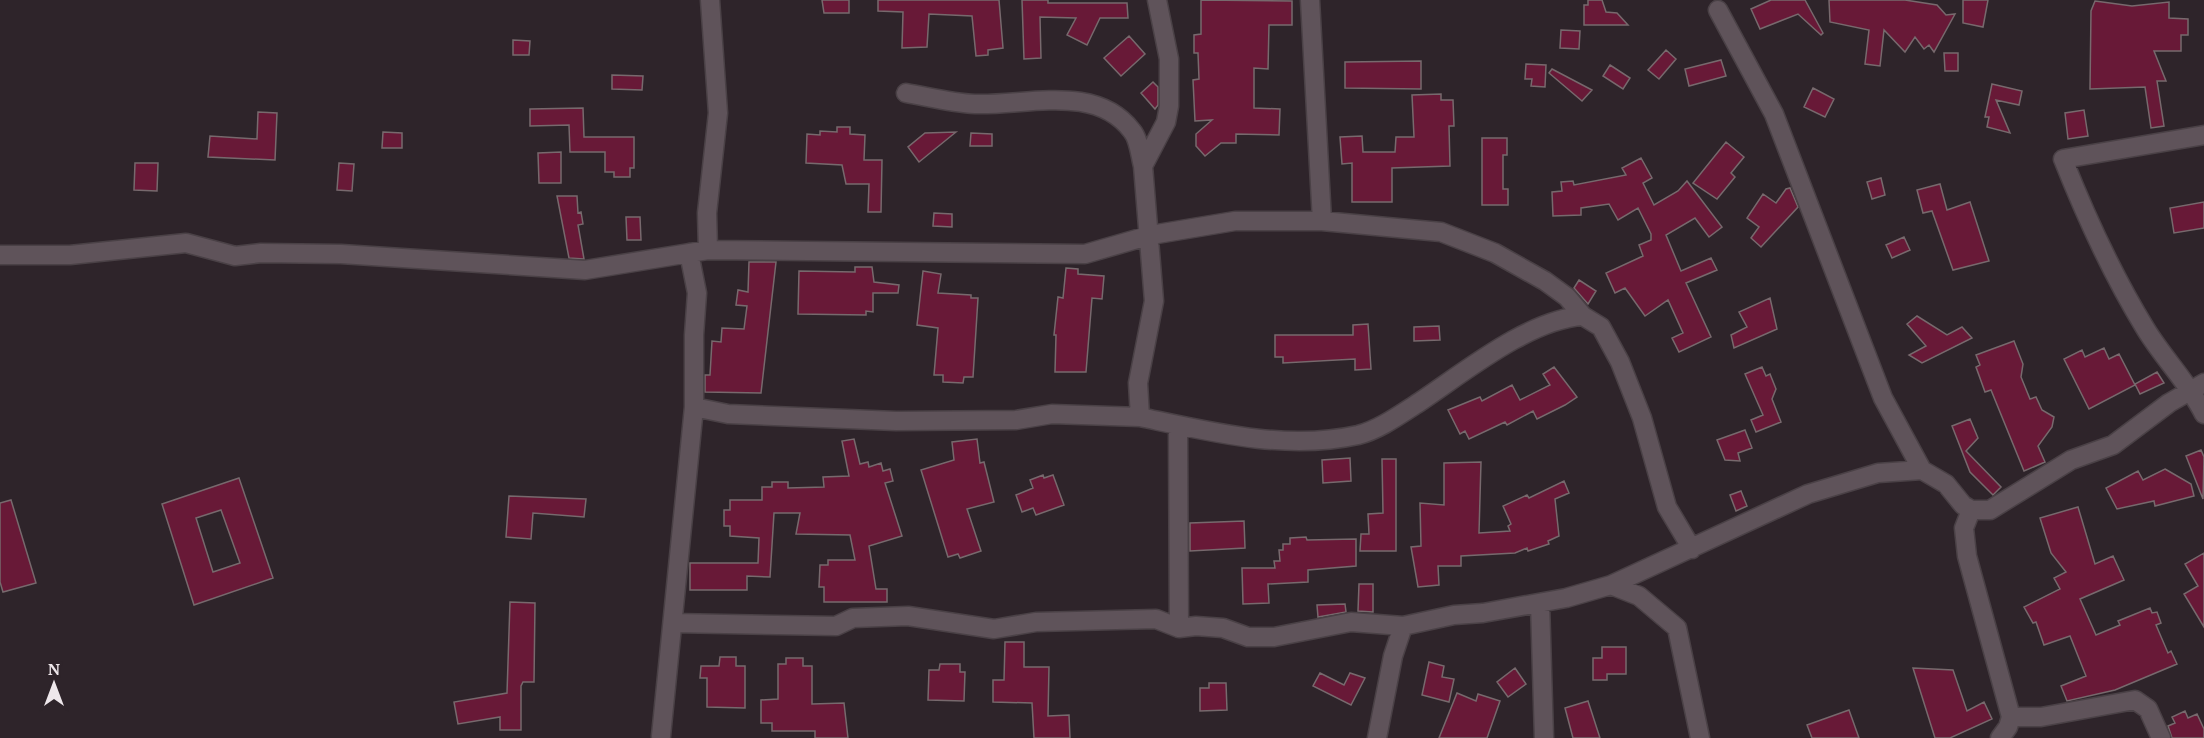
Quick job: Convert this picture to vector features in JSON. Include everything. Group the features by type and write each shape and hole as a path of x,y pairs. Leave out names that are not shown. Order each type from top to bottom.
{"street":[{"path":"708,250 707,213 718,113 710,0"},
{"path":"1143,166 1166,122 1169,106 1169,59 1157,0"},
{"path":"1310,0 1322,221"},
{"path":"1718,10 1774,114 1882,398 1922,470"},
{"path":"906,93 975,104 1072,101 1093,104 1114,112 1134,132 1143,166 1151,235 1154,301 1138,383 1140,417"},
{"path":"2204,135 2063,159 2086,216 2129,300 2146,330 2198,387 2204,414"},
{"path":"0,255 70,255 186,243 235,256 261,253 341,254 585,270 708,250 1085,254 1151,235 1236,221 1322,221 1441,232 1495,253 1545,281 1567,297 1583,316 1600,327 1620,362 1642,418 1667,507 1692,549"},
{"path":"661,736 694,407 694,335 697,293 689,253"},
{"path":"694,407 728,414 896,421 1016,420 1052,414 1140,417 1260,440 1296,440 1359,435 1393,419 1514,340 1554,320 1583,316"},
{"path":"673,623 836,626 853,618 908,616 994,630 1036,622 1156,619 1179,628 1196,626 1223,628 1257,637 1274,637 1351,622 1403,626 1454,615 1483,614 1540,603 1611,585 1808,494 1878,473 1922,470 1935,476 1971,510 1990,510 2071,460 2113,445 2169,403 2198,387"},
{"path":"1178,425 1179,628"},
{"path":"1971,510 1964,528 1966,556 2010,717 2008,727 2000,738"},
{"path":"1638,573 1639,596"},
{"path":"1611,585 1639,596 1677,628 1700,738"},
{"path":"1540,603 1545,738"},
{"path":"1377,738 1393,656 1403,626"},
{"path":"2010,717 2051,715 2135,699 2148,710 2161,738"}],"building":[{"path":"822,0 849,0 849,13 824,13"},
{"path":"878,0 999,0 1003,48 988,50 988,55 976,56 972,16 929,14 927,47 902,48 903,12 878,11"},
{"path":"1022,0 1048,0 1048,3 1127,3 1128,18 1100,18 1087,45 1067,35 1076,18 1040,17 1041,58 1024,59"},
{"path":"1201,0 1292,1 1292,25 1269,25 1268,69 1254,68 1254,108 1280,109 1279,135 1236,134 1236,143 1221,143 1205,156 1196,146 1196,134 1212,120 1195,121 1193,80 1199,79 1198,53 1194,53 1194,35 1201,34"},
{"path":"1588,0 1602,0 1606,12 1617,13 1628,25 1584,25 1584,5 1588,5"},
{"path":"1771,0 1805,0 1823,33 1821,35 1798,14 1760,29 1751,9"},
{"path":"1829,0 1905,0 1937,5 1946,15 1955,14 1934,52 1929,45 1924,49 1915,37 1905,52 1884,30 1880,66 1865,64 1869,30 1830,22"},
{"path":"1963,0 1988,0 1983,27 1963,23"},
{"path":"2095,1 2132,6 2169,2 2169,18 2188,19 2188,35 2181,35 2181,51 2154,51 2166,81 2157,81 2164,126 2151,128 2145,87 2090,89 2091,11"},
{"path":"1561,30 1580,31 1579,49 1560,48"},
{"path":"1129,36 1145,54 1121,76 1104,58"},
{"path":"513,40 530,41 529,55 513,55"},
{"path":"1666,50 1676,59 1659,79 1648,70"},
{"path":"1944,53 1958,53 1958,71 1945,71"},
{"path":"1721,60 1726,76 1689,86 1685,69"},
{"path":"1421,61 1421,89 1345,88 1345,62"},
{"path":"1526,64 1546,65 1545,87 1531,86 1532,79 1525,79"},
{"path":"1610,65 1630,78 1623,89 1603,76"},
{"path":"1552,69 1592,90 1582,101 1549,73"},
{"path":"612,75 643,76 642,90 612,89"},
{"path":"1153,82 1158,87 1158,105 1155,109 1141,93"},
{"path":"1992,84 2022,91 2019,105 1996,100 2010,133 1987,127 1989,117 1985,117"},
{"path":"1813,88 1834,99 1825,117 1804,107"},
{"path":"1441,94 1441,100 1453,100 1454,126 1449,126 1450,166 1392,168 1392,202 1352,202 1352,163 1342,164 1340,137 1362,136 1363,152 1395,152 1396,137 1414,137 1412,95"},
{"path":"583,108 584,137 634,137 634,168 630,168 630,177 614,177 614,172 605,172 605,152 570,152 569,125 530,126 530,109"},
{"path":"2084,110 2088,136 2068,139 2065,113"},
{"path":"258,112 277,113 275,160 208,157 210,136 257,139"},
{"path":"837,127 850,127 850,134 865,135 864,160 882,160 881,212 868,212 869,184 846,184 842,165 806,163 807,134 820,135 820,131 837,132"},
{"path":"383,132 402,133 402,148 382,148"},
{"path":"956,132 919,162 908,147 925,133"},
{"path":"971,133 992,134 992,146 970,146"},
{"path":"1482,138 1507,138 1507,155 1503,155 1503,189 1508,189 1508,205 1482,205"},
{"path":"1726,142 1744,157 1731,173 1735,177 1717,199 1693,183"},
{"path":"561,152 561,183 539,183 538,153"},
{"path":"1641,158 1652,178 1643,183 1654,205 1678,191 1687,181 1722,227 1709,237 1695,218 1666,235 1681,271 1711,258 1717,270 1686,283 1711,337 1679,352 1672,338 1683,333 1668,300 1645,316 1625,288 1615,293 1606,273 1643,256 1639,245 1651,240 1651,234 1638,208 1618,220 1609,204 1581,208 1581,215 1553,216 1552,192 1562,191 1561,182 1573,181 1574,185 1626,175 1622,168"},
{"path":"135,163 158,163 157,191 134,190"},
{"path":"339,163 354,164 352,191 337,190"},
{"path":"1881,178 1885,195 1872,199 1867,182"},
{"path":"1940,184 1947,210 1970,202 1989,261 1953,270 1932,211 1923,213 1917,190"},
{"path":"1790,188 1798,207 1761,247 1751,238 1759,227 1747,218 1763,194 1776,203 1786,189"},
{"path":"557,196 577,196 578,213 581,212 583,224 578,225 584,259 569,258"},
{"path":"2204,202 2204,228 2174,233 2170,208"},
{"path":"934,213 952,214 952,227 933,226"},
{"path":"626,217 640,217 641,240 627,240"},
{"path":"1904,237 1910,250 1892,258 1886,245"},
{"path":"749,262 776,262 761,393 705,392 705,375 710,375 712,341 721,342 722,328 744,329 747,306 736,305 738,290 748,292"},
{"path":"855,267 872,267 874,282 899,285 898,293 873,293 873,312 866,311 866,315 798,314 799,271 855,272"},
{"path":"1066,268 1078,269 1078,274 1104,276 1102,299 1092,298 1086,372 1055,372 1056,335 1054,335 1058,297 1063,298"},
{"path":"923,271 941,274 938,293 971,295 971,298 978,298 973,377 964,377 963,383 943,382 943,375 934,375 938,328 917,325"},
{"path":"1579,280 1596,291 1588,304 1574,288"},
{"path":"1770,298 1777,329 1734,348 1731,335 1747,327 1739,312"},
{"path":"1917,316 1947,335 1962,327 1972,338 1922,363 1909,355 1926,346 1907,324"},
{"path":"1368,324 1371,369 1355,370 1355,359 1283,363 1283,357 1275,357 1275,335 1353,335 1353,325"},
{"path":"1439,326 1440,340 1414,341 1414,327"},
{"path":"2014,341 2023,364 2021,377 2030,399 2036,397 2042,410 2054,417 2052,427 2038,446 2045,462 2024,471 1991,390 1985,392 1976,367 1980,365 1976,355"},
{"path":"2104,348 2109,359 2119,354 2135,385 2089,409 2064,359 2082,350 2085,357"},
{"path":"1554,367 1577,397 1537,419 1533,411 1507,425 1505,422 1469,439 1465,431 1460,434 1448,410 1480,397 1482,401 1512,385 1520,400 1550,385 1543,374"},
{"path":"1762,367 1766,376 1770,374 1776,389 1772,399 1781,422 1756,432 1751,420 1763,415 1745,374"},
{"path":"2157,372 2164,383 2140,394 2135,384"},
{"path":"1970,419 1978,438 1966,451 2001,487 1993,495 1970,472 1952,426"},
{"path":"1745,430 1752,448 1738,453 1740,461 1725,460 1717,440"},
{"path":"854,439 860,464 868,462 869,467 881,463 883,471 890,469 893,481 885,483 902,536 869,546 876,589 887,589 887,602 824,602 824,587 819,587 820,565 828,565 828,560 855,560 850,535 796,534 800,513 774,513 770,577 747,576 747,590 690,590 690,563 758,563 759,538 730,536 730,526 724,526 724,510 730,510 730,500 762,500 762,487 772,487 772,482 788,482 788,488 824,487 823,477 849,476 842,441"},
{"path":"977,439 980,463 984,462 994,502 967,509 981,551 960,558 958,554 948,557 921,470 954,460 952,442"},
{"path":"2201,450 2204,457 2203,499 2186,456"},
{"path":"1350,458 1351,481 1323,483 1322,460"},
{"path":"1382,459 1396,459 1396,551 1360,551 1361,534 1369,534 1368,514 1383,513"},
{"path":"1481,462 1479,533 1510,531 1508,526 1511,524 1503,506 1527,495 1529,498 1564,481 1569,493 1555,499 1559,536 1548,541 1549,544 1528,551 1527,548 1515,553 1461,556 1461,566 1438,566 1439,585 1418,587 1411,547 1421,546 1420,503 1444,505 1444,463"},
{"path":"2165,469 2191,484 2194,496 2155,506 2154,501 2117,509 2106,488 2138,471 2143,480"},
{"path":"1043,475 1044,478 1053,475 1064,505 1036,515 1033,508 1022,512 1016,495 1033,488 1030,480"},
{"path":"239,478 273,578 194,605 162,504","holes":["221,510 240,563 213,572 196,518"]},
{"path":"1741,491 1747,506 1736,511 1730,495"},
{"path":"509,496 586,499 584,517 533,513 531,539 506,537"},
{"path":"11,500 36,583 3,592 0,582 0,503"},
{"path":"2078,507 2095,564 2113,556 2124,580 2080,599 2096,635 2120,625 2118,621 2150,608 2152,613 2157,612 2161,623 2156,625 2168,653 2171,651 2177,664 2115,690 2067,701 2061,686 2086,676 2070,636 2044,645 2036,622 2033,623 2024,607 2060,589 2054,578 2066,572 2051,553 2040,518"},
{"path":"1244,521 1245,548 1190,551 1190,523"},
{"path":"1306,537 1307,540 1356,539 1356,566 1308,570 1308,582 1268,584 1269,603 1243,604 1242,568 1275,568 1274,561 1280,561 1279,550 1283,550 1283,544 1290,544 1290,538"},
{"path":"2204,553 2204,627 2184,594 2198,586 2185,564"},
{"path":"1359,584 1373,584 1373,612 1358,611"},
{"path":"510,602 535,603 534,682 523,682 521,686 521,730 500,730 500,717 458,724 454,702 507,693"},
{"path":"1345,604 1346,612 1318,617 1317,605"},
{"path":"1005,642 1024,642 1024,667 1049,667 1048,716 1069,715 1070,738 1034,738 1032,703 993,702 993,680 1004,680"},
{"path":"1602,647 1626,647 1626,674 1607,674 1607,680 1593,680 1593,658 1602,658"},
{"path":"720,657 736,657 736,666 745,666 745,708 707,707 707,678 700,678 701,666 719,666"},
{"path":"786,658 803,658 803,666 812,666 812,704 844,703 848,738 815,738 815,731 772,731 772,723 761,723 761,700 778,699 778,664 786,664"},
{"path":"1429,662 1444,666 1442,677 1454,679 1449,702 1422,695"},
{"path":"940,664 960,664 960,672 965,672 964,701 928,700 929,670 939,670"},
{"path":"1515,668 1526,684 1508,697 1497,682"},
{"path":"1913,668 1953,670 1967,711 1984,702 1992,719 1950,738 1935,738"},
{"path":"1320,673 1344,685 1350,673 1365,678 1351,705 1313,686"},
{"path":"1209,683 1226,683 1227,710 1200,711 1200,688 1209,688"},
{"path":"1457,693 1476,701 1478,694 1500,701 1487,738 1439,738"},
{"path":"1588,701 1600,738 1573,738 1565,708"},
{"path":"1849,710 1859,738 1812,738 1807,725"},
{"path":"2185,711 2188,718 2197,714 2204,729 2204,738 2172,738 2168,726 2175,723 2172,717"}]}
